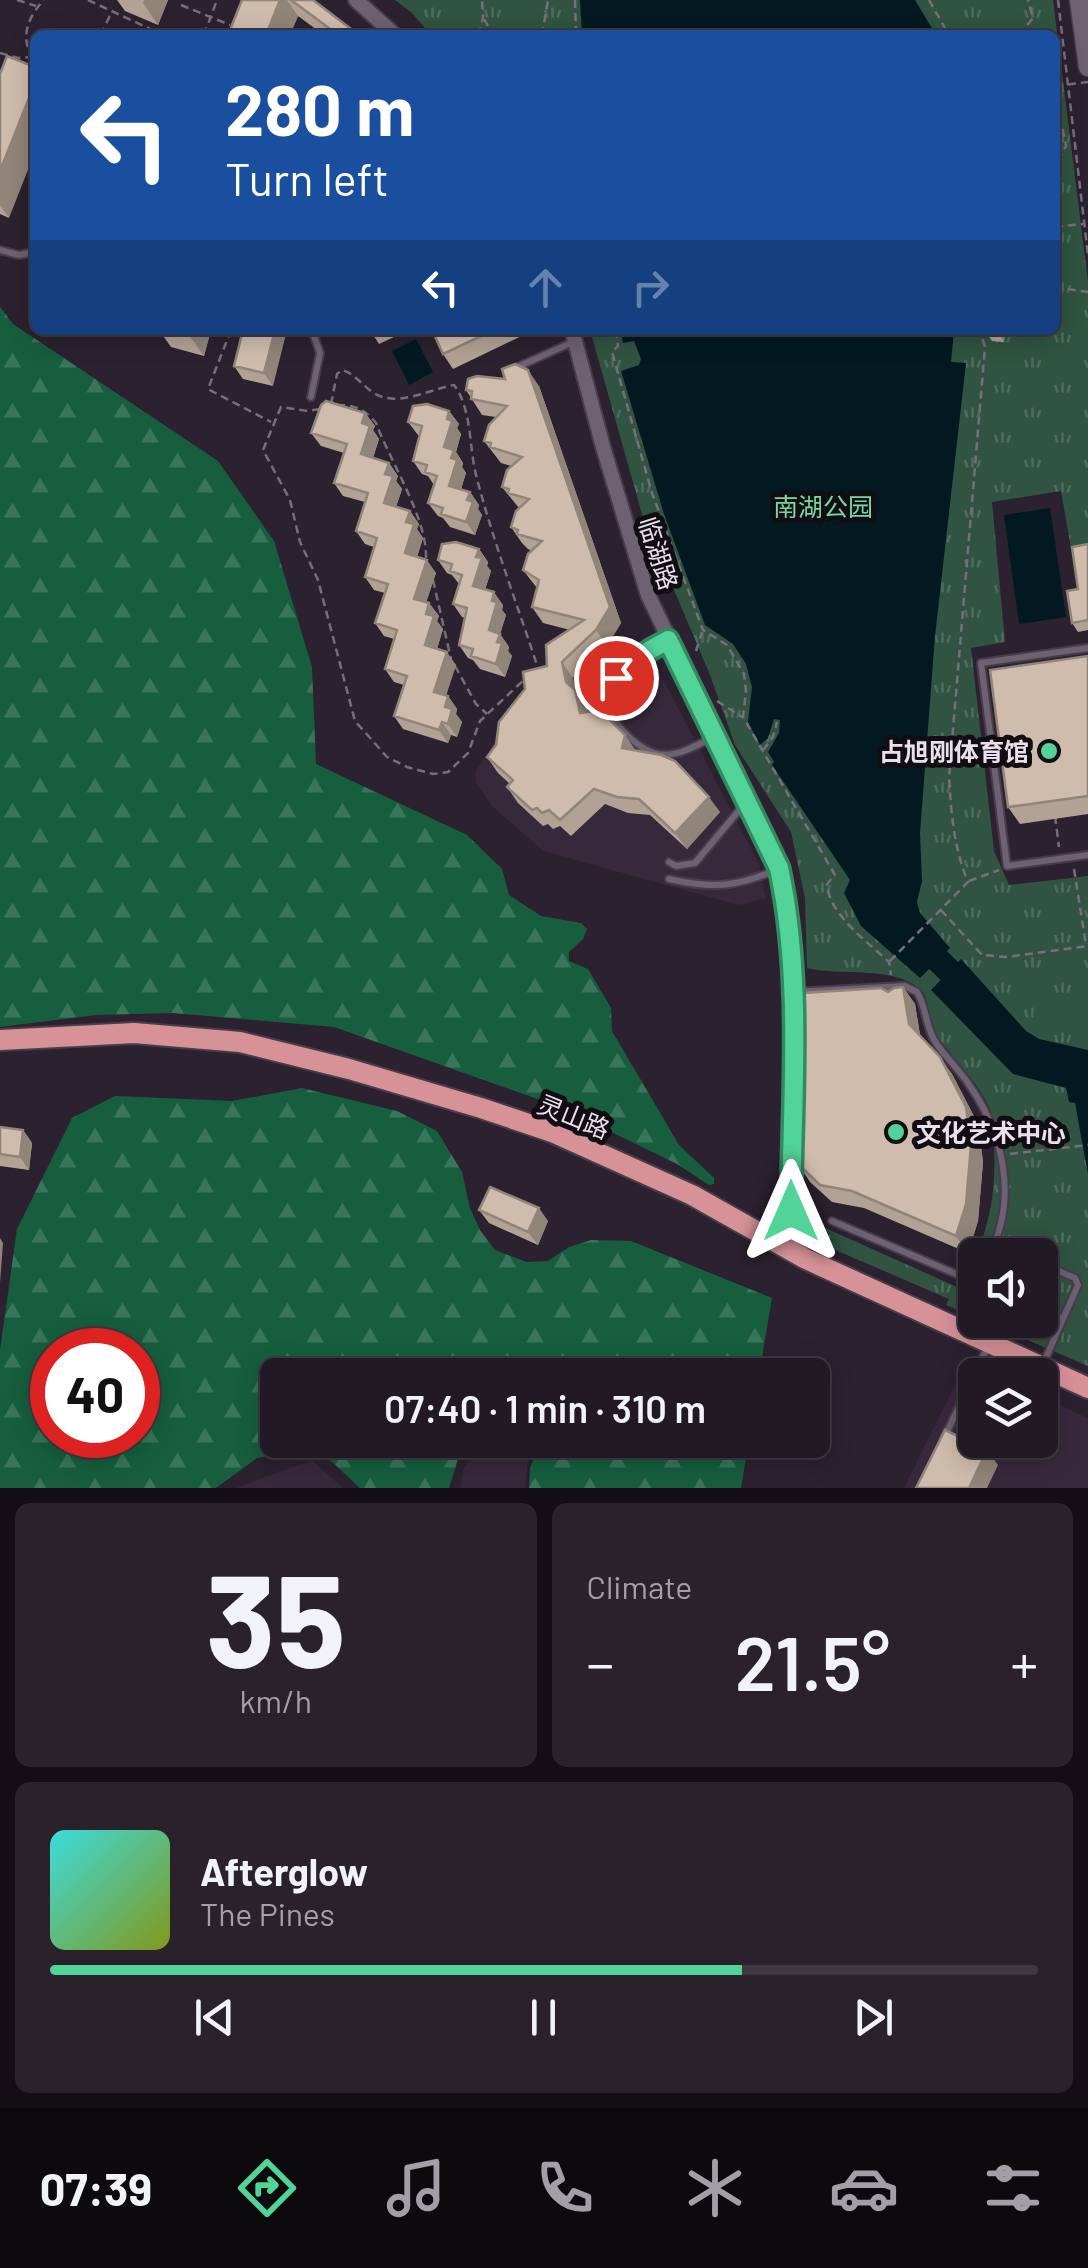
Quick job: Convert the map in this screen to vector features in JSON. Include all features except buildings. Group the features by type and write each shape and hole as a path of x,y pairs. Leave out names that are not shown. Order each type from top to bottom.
{"highway":[{"name":"灵山路","path":"0,1040 134,1033 240,1042 348,1069 552,1132 692,1195 806,1259 1019,1358"},
{"name":"灵山路","path":"1058,1375 1088,1388"}],"main road":[{"path":"1079,0 1088,67"}],"street":[{"path":"356,0 389,30"},
{"name":"临湖路","path":"574,335 648,595 779,868 792,992 790,1248"}],"lane":[{"path":"0,250 19,255 30,253"},
{"path":"312,397 320,362 313,335"},
{"path":"508,372 574,335"},
{"path":"668,640 616,678 606,708 612,720 643,752 654,756 671,754 714,736"},
{"path":"1088,648 981,662 1007,866 1088,855"},
{"path":"669,862 676,866 695,863 747,800"},
{"path":"669,879 699,886 733,886 779,868"},
{"path":"792,992 895,987 911,988 921,998 930,1033 984,1108 996,1134 1006,1198 997,1238"},
{"path":"895,987 899,1003"},
{"path":"832,1221 958,1274"},
{"path":"1046,1358 1078,1282 1058,1271"},
{"path":"1058,1317 1063,1319"},
{"path":"937,1452 989,1345"}],"path":[{"path":"17,0 38,6"},
{"path":"30,52 25,33 44,0"},
{"path":"88,0 152,30"},
{"path":"206,30 217,0"},
{"path":"480,30 482,0"},
{"path":"543,30 548,0"},
{"path":"576,0 576,30"},
{"path":"929,0 947,30"},
{"path":"1023,30 1032,18 1028,0"},
{"path":"1058,0 1088,255"},
{"path":"180,5 243,30"},
{"path":"103,30 112,11"},
{"path":"483,17 490,30"},
{"path":"0,53 30,58"},
{"path":"1060,85 1088,82"},
{"path":"1060,96 1069,94"},
{"path":"1060,124 1066,146 1060,157"},
{"path":"1060,226 1084,224"},
{"path":"1060,289 1088,292"},
{"path":"229,335 208,389 272,423"},
{"path":"617,335 618,346 612,352 652,493 703,630 727,645 738,660 746,691 743,718"},
{"path":"968,882 959,860 950,807 957,652 985,348 981,335"},
{"path":"331,406 337,374 342,370 351,372 377,396 426,394 454,386 464,406 476,475 507,585 539,671"},
{"path":"426,560 427,540 421,522 376,424 366,412 355,405 308,412 281,407 264,450 290,500 300,542 318,580 354,720 387,757 433,774 448,772 460,764 487,714 526,678"},
{"path":"431,576 450,654 476,704 487,714"},
{"path":"696,651 703,630"},
{"path":"957,652 981,662"},
{"path":"716,701 743,718 836,875 827,884 828,894 852,927 889,962 895,987"},
{"path":"762,751 774,737 777,722"},
{"path":"1055,813 1061,859"},
{"path":"940,909 982,955 1006,957 1087,946 1072,857"},
{"path":"889,962 968,882 1007,866"},
{"path":"1001,1154 1088,1144"}],"shaded area":[{"path":"650,654 759,864 766,898 739,905 543,851 492,806 476,782 476,771 519,703 530,696 587,687"},
{"path":"958,1379 958,1458 1058,1458 1058,1404 1088,1418 1088,1488 904,1488"},
{"path":"472,1458 528,1458 525,1488 461,1488 464,1467"},
{"path":"312,1460 343,1488 236,1488"}],"green space":[{"name":"南湖公园","path":"395,0 1053,0 1057,30 427,30"},
{"name":"南湖公园","path":"1060,56 1088,282 1088,542 1080,549 1071,548 1061,491 992,502 1005,642 971,648 994,851 1009,885 1088,876 1088,1366 1023,1338 1058,1338 1058,1238 982,1238 993,1186 992,1116 979,1090 933,1030 923,993 895,977 807,968 805,898 791,832 735,745 642,514 591,335 1060,335"},
{"path":"0,307 13,324 218,461 274,541 312,667 316,764 467,835 502,869 509,895 541,916 581,923 587,929 583,939 569,952 569,961 588,969 611,1008 612,1031 679,1145 714,1178 714,1184 709,1185 677,1164 560,1107 334,1027 173,1013 96,1015 0,1027"},
{"path":"1050,997 1064,1004 1088,1002 1088,1036 1051,1026 1033,1015"},
{"path":"302,1088 397,1111 437,1131 462,1172 470,1208 480,1230 495,1250 527,1262 548,1261 569,1247 591,1240 631,1241 772,1298 762,1358 260,1358 260,1458 216,1488 0,1488 0,1350 17,1229 72,1118 115,1096 232,1101"},
{"path":"823,1227 958,1285 958,1310 946,1305 949,1299 817,1242"},
{"path":"328,1458 458,1458 449,1488 360,1488"},
{"path":"534,1458 746,1458 741,1488 529,1488"}],"water":[{"path":"580,0 915,0 933,30 582,30"},
{"path":"622,335 954,335 951,362 966,363 935,636 920,833 922,881 917,902 920,913 950,948 920,978 861,926 844,893 850,880 772,765 768,752 779,733 780,720 774,719 768,738 760,745 748,722 752,687 746,664 733,644 705,625 664,514 621,371 639,365 641,359 634,341 623,343"},
{"path":"416,339 433,372 409,385 392,351"},
{"path":"1050,508 1066,617 1019,624 1004,515"},
{"path":"961,959 1026,1031 1039,1039 1088,1050 1088,1174 1075,1103 1069,1102 1066,1088 1013,1074 931,990"}],"waterway":[{"path":"938,960 974,995"}],"place":[{"name":"占旭刚体育馆","path":"1049,751"},
{"name":"文化艺术中心","path":"896,1132"}],"route":[{"path":"616,678 668,640 779,868 792,992 791,1211"}]}
